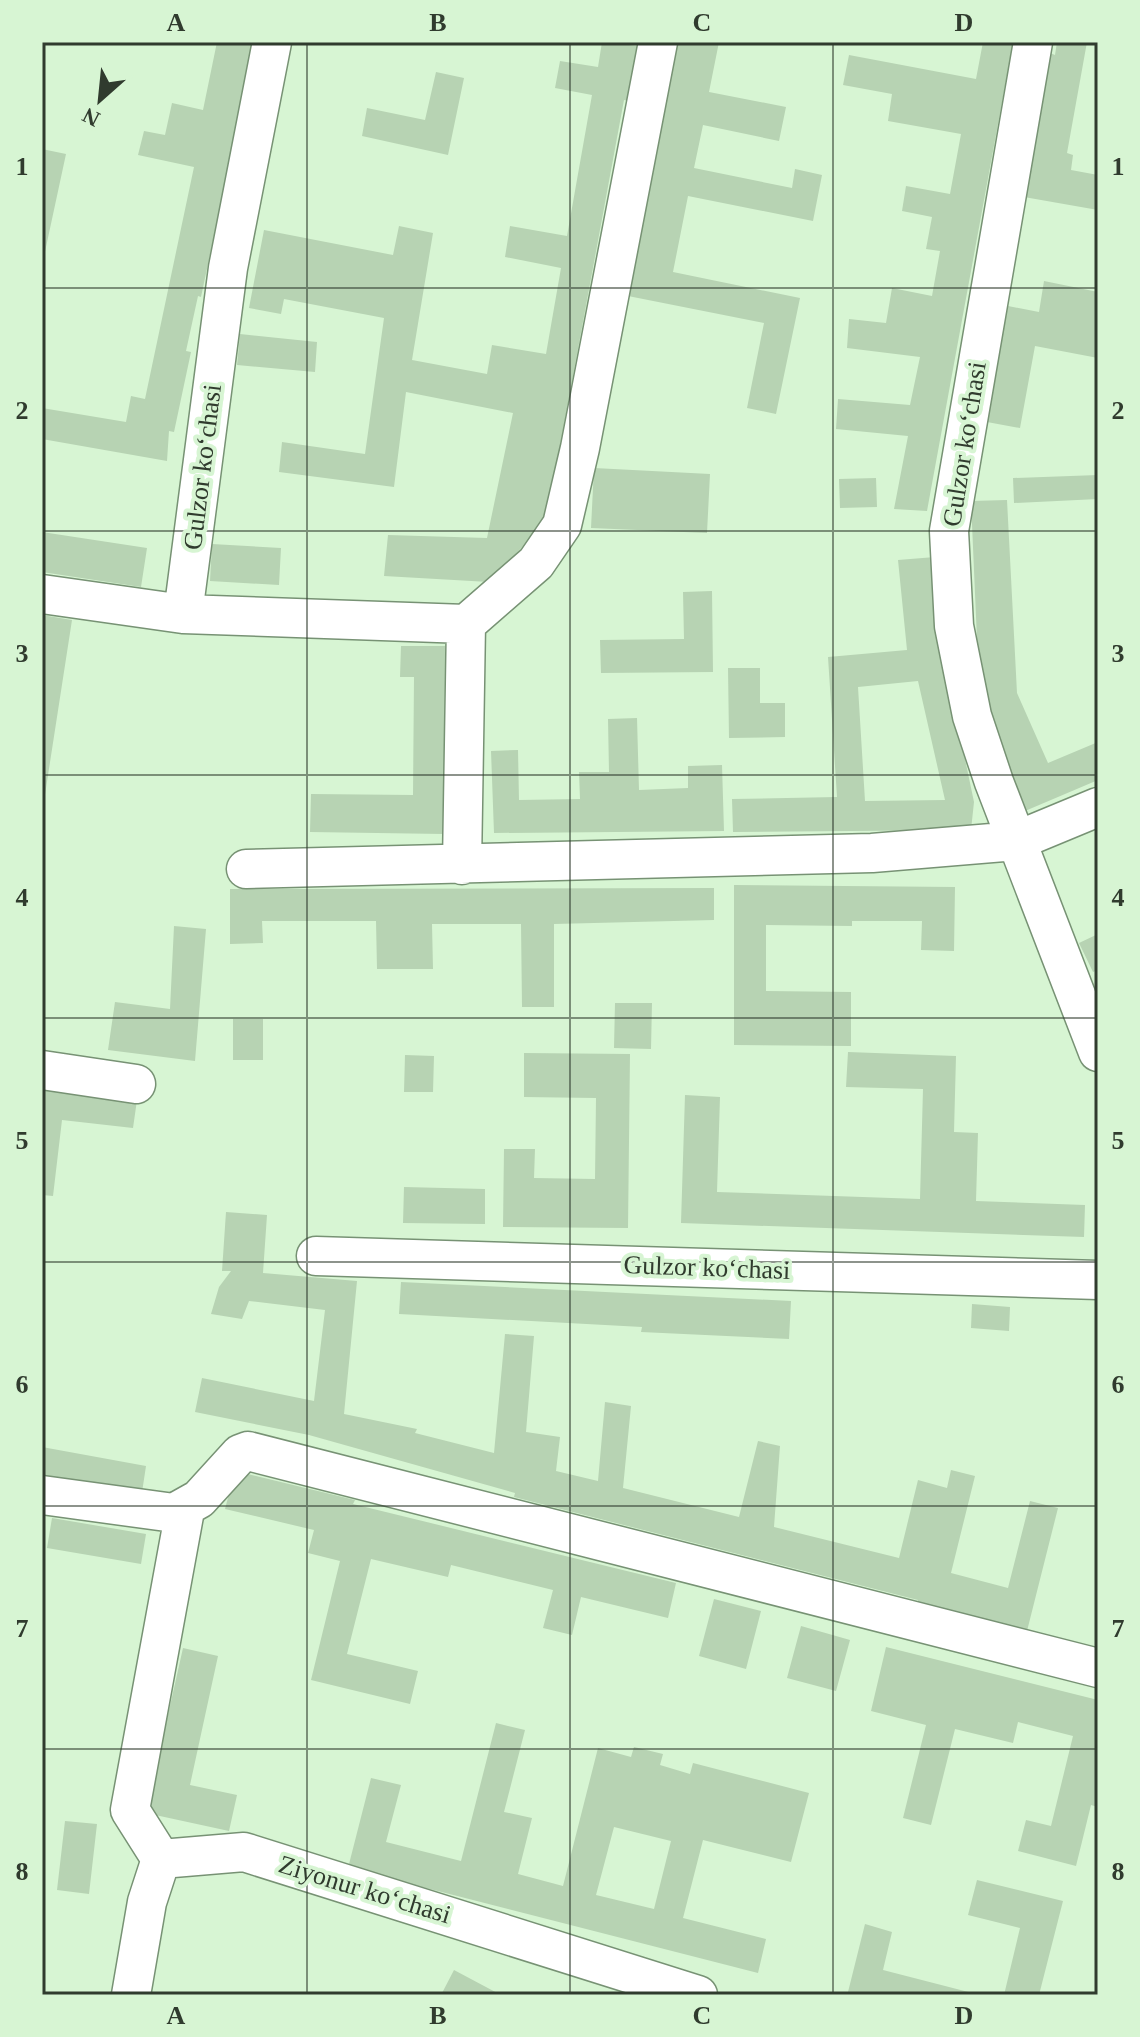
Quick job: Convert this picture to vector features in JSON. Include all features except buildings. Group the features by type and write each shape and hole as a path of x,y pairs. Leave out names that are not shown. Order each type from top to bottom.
{"street":[{"name":"Gulzor koʻchasi","path":"183,614 228,268 272,42"},
{"path":"42,594 183,614 466,624 536,563 562,525 580,448 658,42"},
{"name":"Gulzor koʻchasi","path":"1033,42 949,531 954,626 972,716 1016,841 1098,1052"},
{"path":"462,865 466,624"},
{"path":"246,869 872,853 1016,841 1098,807"},
{"path":"42,1070 136,1084"},
{"name":"Gulzor koʻchasi","path":"316,1256 1098,1280"},
{"path":"131,1995 147,1902 161,1859 130,1810 185,1510 240,1454 248,1451 1098,1668"},
{"path":"42,1495 147,1512 185,1510"},
{"name":"Ziyonur koʻchasi","path":"161,1859 244,1852 698,1995"}]}
